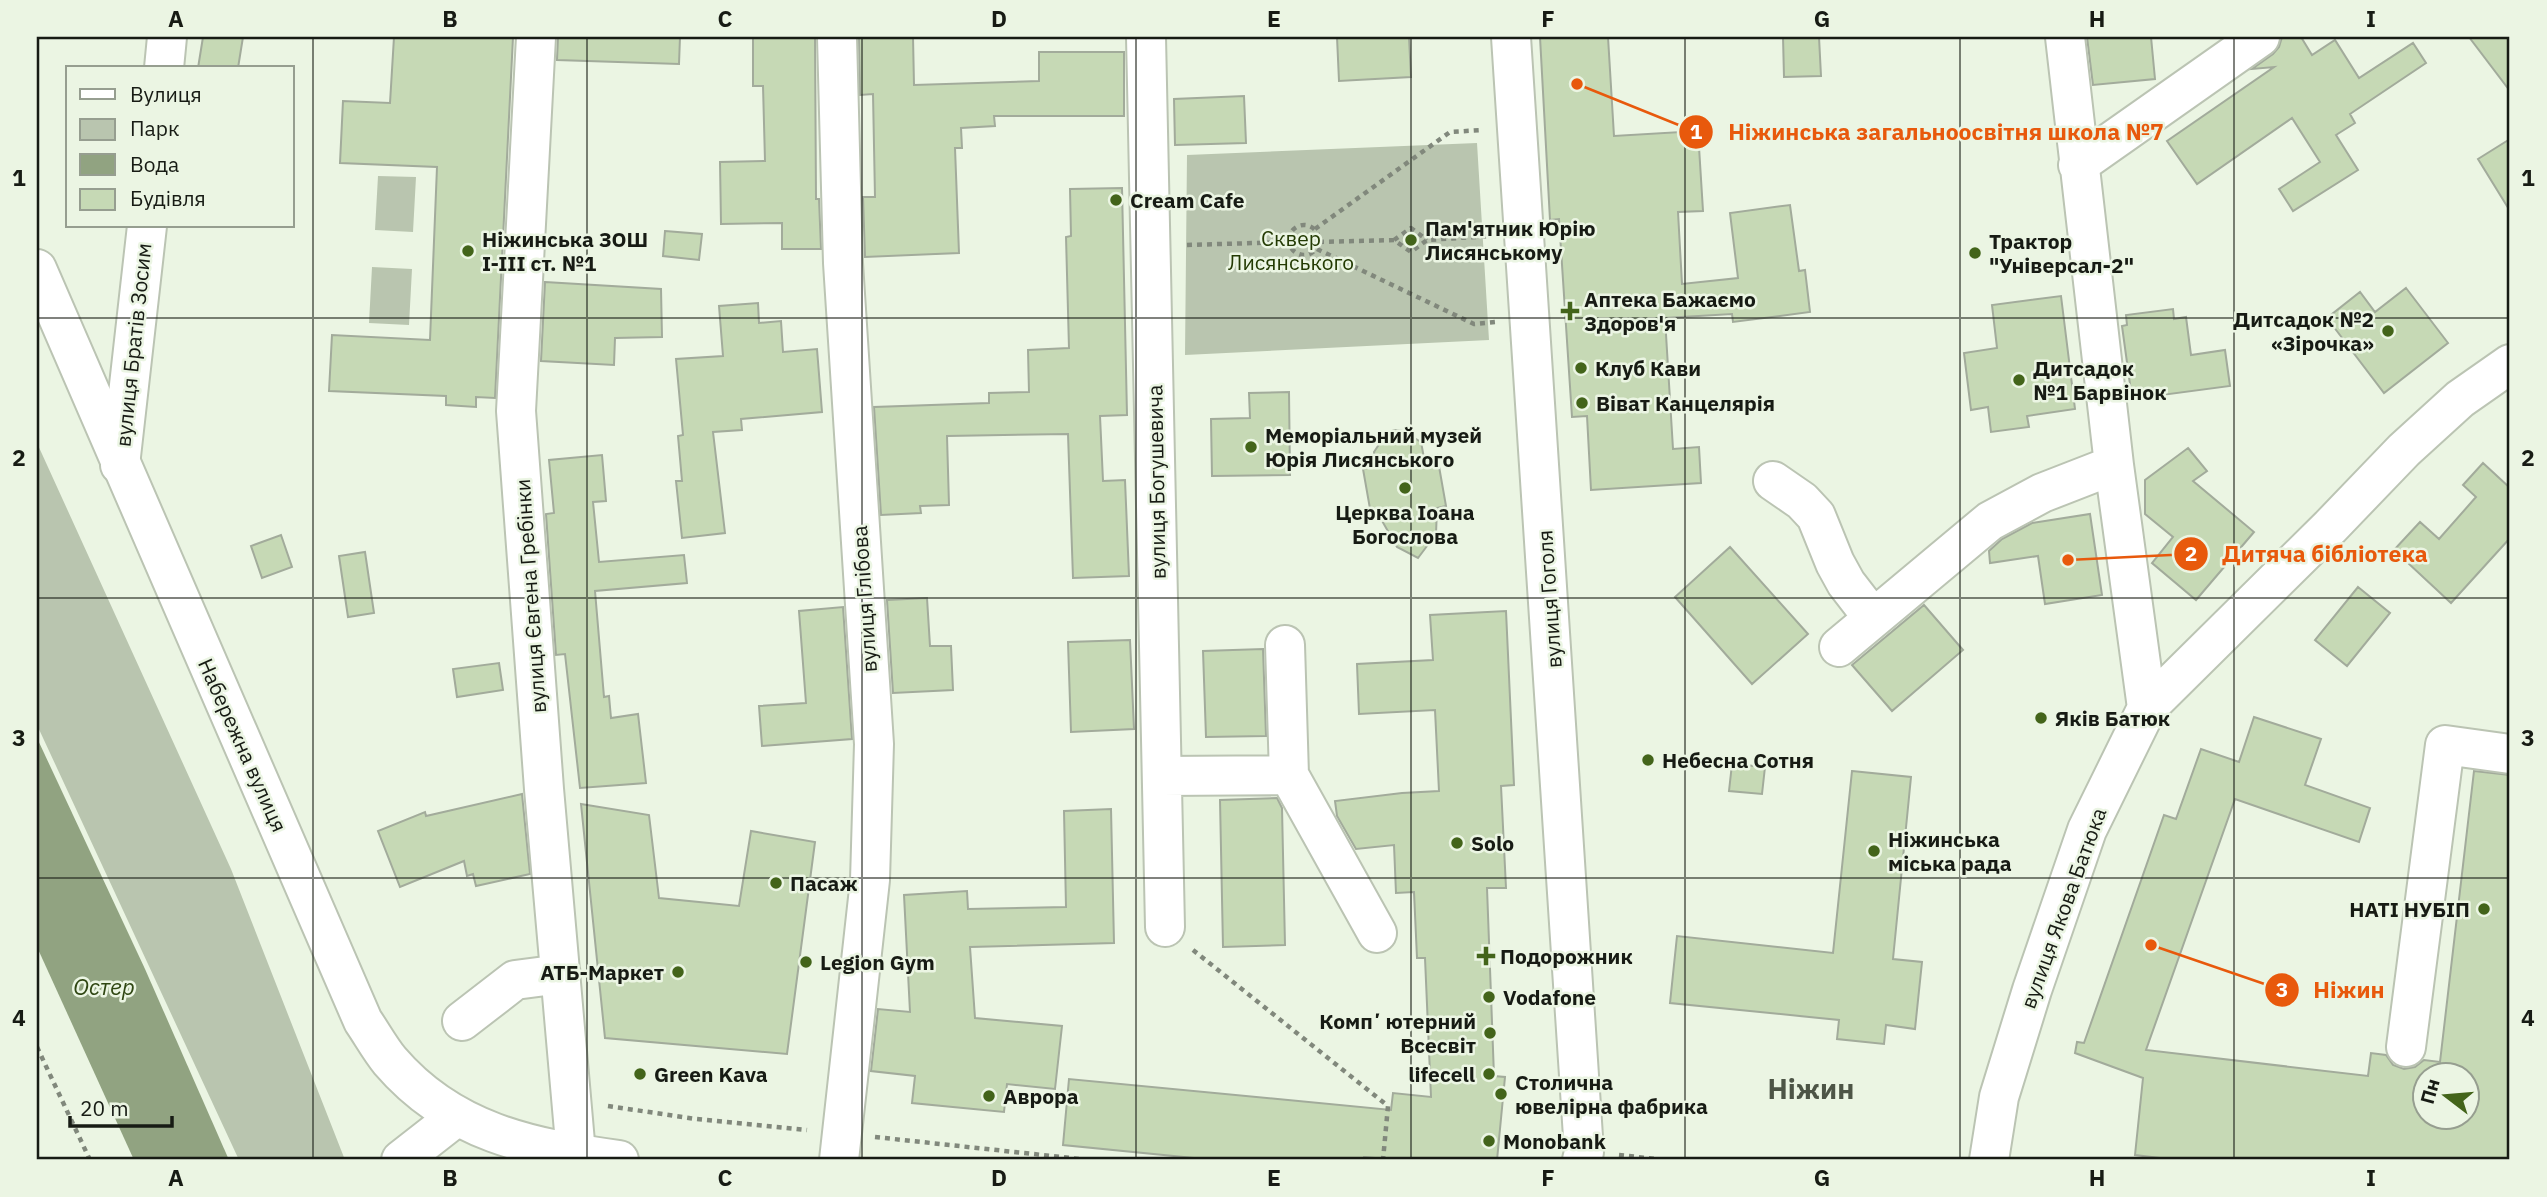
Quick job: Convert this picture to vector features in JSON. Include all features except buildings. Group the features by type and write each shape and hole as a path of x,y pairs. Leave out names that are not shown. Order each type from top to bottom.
{"street":[{"path":"164,66 167,37"},
{"name":"вулиця Євгена Гребінки","path":"536,37 516,411 543,776 576,1154"},
{"name":"вулиця Глібова","path":"837,37 843,263 874,744 870,880 839,1160"},
{"name":"вулиця Богушевича","path":"1146,37 1165,927"},
{"name":"вулиця Гоголя","path":"1511,37 1526,233 1583,1156"},
{"path":"2065,37 2114,465 2147,708"},
{"path":"2078,165 2260,37"},
{"name":"вулиця Братів Зосим","path":"120,465 147,228"},
{"name":"Набережна вулиця","path":"37,269 363,1021 388,1059 410,1082 457,1117 494,1134 533,1147 619,1160"},
{"path":"2147,708 2404,450 2460,399 2510,364"},
{"path":"1839,647 1990,522 2042,493 2114,465"},
{"path":"1773,481 1802,501 1816,516 1846,583 1873,618"},
{"path":"1285,645 1289,775 1377,933"},
{"name":"вулиця Якова Батюка","path":"1989,1160 1999,1097 2032,990 2083,842 2147,708"},
{"path":"2406,1047 2445,745 2510,754"},
{"path":"1162,776 1289,775"},
{"path":"463,1021 515,980 561,974"},
{"path":"401,1160 457,1117"}],"path":[{"path":"1315,229 1450,132"},
{"path":"1300,225 1308,225 1319,234 1317,249 1304,255 1296,253 1289,242 1294,229 1300,225"},
{"path":"1319,242 1394,240 1411,228 1427,240"},
{"path":"1394,240 1411,252 1427,240 1526,233"},
{"path":"1151,246 1289,242"},
{"path":"1317,249 1474,324 1531,319"},
{"path":"1165,927 1388,1106 1383,1160"},
{"path":"37,1047 90,1160"},
{"path":"1583,1156 1666,1160"}],"green space":[{"name":"Сквер Лисянського","path":"1477,143 1489,340 1185,355 1187,155"},
{"path":"378,176 416,177 413,232 375,230"},
{"path":"372,267 412,269 409,325 369,323"},
{"path":"37,443 231,869 345,1160 239,1160 37,725"}],"water":[{"name":"Остер","path":"37,738 145,969 229,1160 134,1160 37,947"}],"place":[{"name":"Ніжинська загальноосвітня школа №7","path":"1577,84"},
{"name":"Cream Cafe","path":"1116,200"},
{"name":"Пам'ятник Юрію Лисянському","path":"1411,240"},
{"name":"Ніжинська ЗОШ І-ІІІ ст. №1","path":"468,251"},
{"name":"Трактор \"Універсал-2\"","path":"1975,253"},
{"name":"Аптека Бажаємо Здоров'я","path":"1570,311"},
{"name":"Дитсадок №2 «Зірочка»","path":"2388,331"},
{"name":"Клуб Кави","path":"1581,368"},
{"name":"Дитсадок №1 Барвінок","path":"2019,380"},
{"name":"Віват Канцелярія","path":"1582,403"},
{"name":"Меморіальний музей Юрія Лисянського","path":"1251,447"},
{"name":"Церква Іоана Богослова","path":"1405,488"},
{"name":"Дитяча бібліотека","path":"2068,560"},
{"name":"Яків Батюк","path":"2041,718"},
{"name":"Небесна Сотня","path":"1648,760"},
{"name":"Solo","path":"1457,843"},
{"name":"Ніжинська міська рада","path":"1874,851"},
{"name":"Пасаж","path":"776,883"},
{"name":"НАТІ НУБІП","path":"2484,909"},
{"name":"Ніжин","path":"2151,945"},
{"name":"Подорожник","path":"1486,956"},
{"name":"Legion Gym","path":"806,962"},
{"name":"АТБ-Маркет","path":"678,972"},
{"name":"Vodafone","path":"1489,997"},
{"name":"Компʼютерний Всесвіт","path":"1490,1033"},
{"name":"Green Kava","path":"640,1074"},
{"name":"lifecell","path":"1489,1074"},
{"name":"Столична ювелірна фабрика","path":"1501,1094"},
{"name":"Аврора","path":"989,1096"},
{"name":"Monobank","path":"1489,1141"}],"district":[{"name":"Ніжин","path":"1811,1088"}]}
